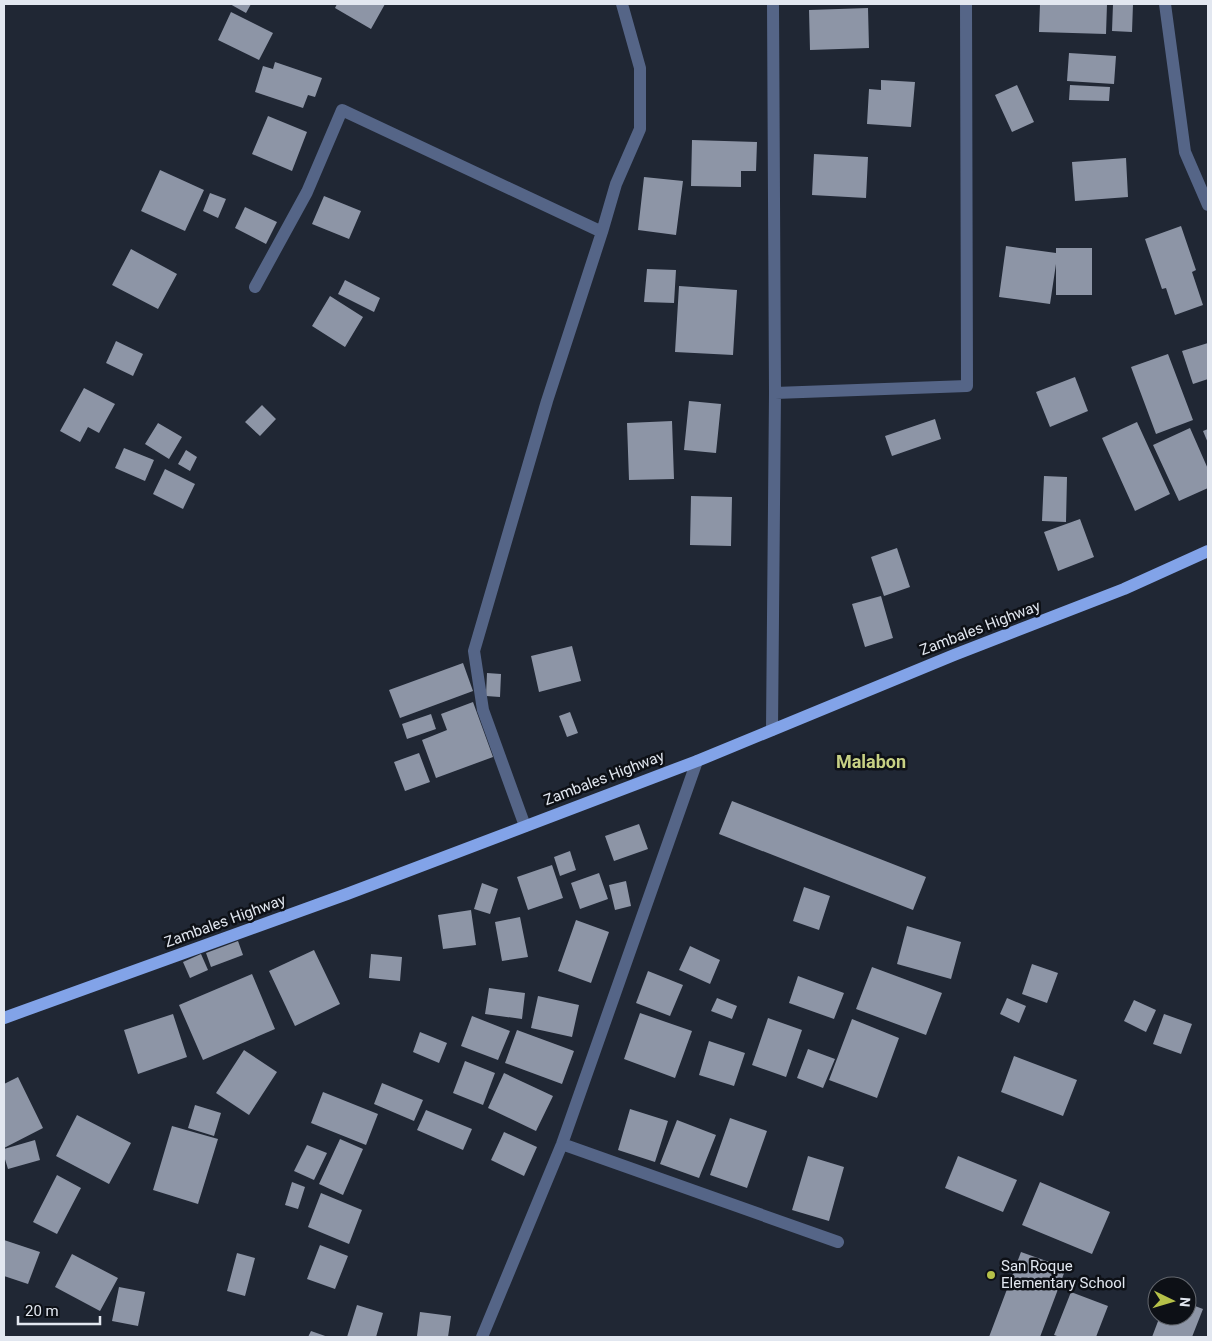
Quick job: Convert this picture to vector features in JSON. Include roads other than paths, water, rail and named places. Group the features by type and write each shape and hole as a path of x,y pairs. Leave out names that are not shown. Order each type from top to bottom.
{"main road":[{"name":"Zambales Highway","path":"4,1018 347,894 697,760 954,654 1124,589 1208,551"}],"street":[{"path":"525,826 483,710 474,651 547,401 616,184 640,129 640,68 622,4"},
{"path":"772,730 775,393 773,4"},
{"path":"775,393 967,386 966,4"},
{"path":"1165,4 1185,152 1208,205"},
{"path":"255,287 307,192 342,110 602,232"},
{"path":"482,1337 562,1144 697,760"},
{"path":"562,1144 838,1242"}],"place":[{"name":"San Roque Elementary School","path":"991,1275"}],"district":[{"name":"Malabon","path":"871,762"}]}
